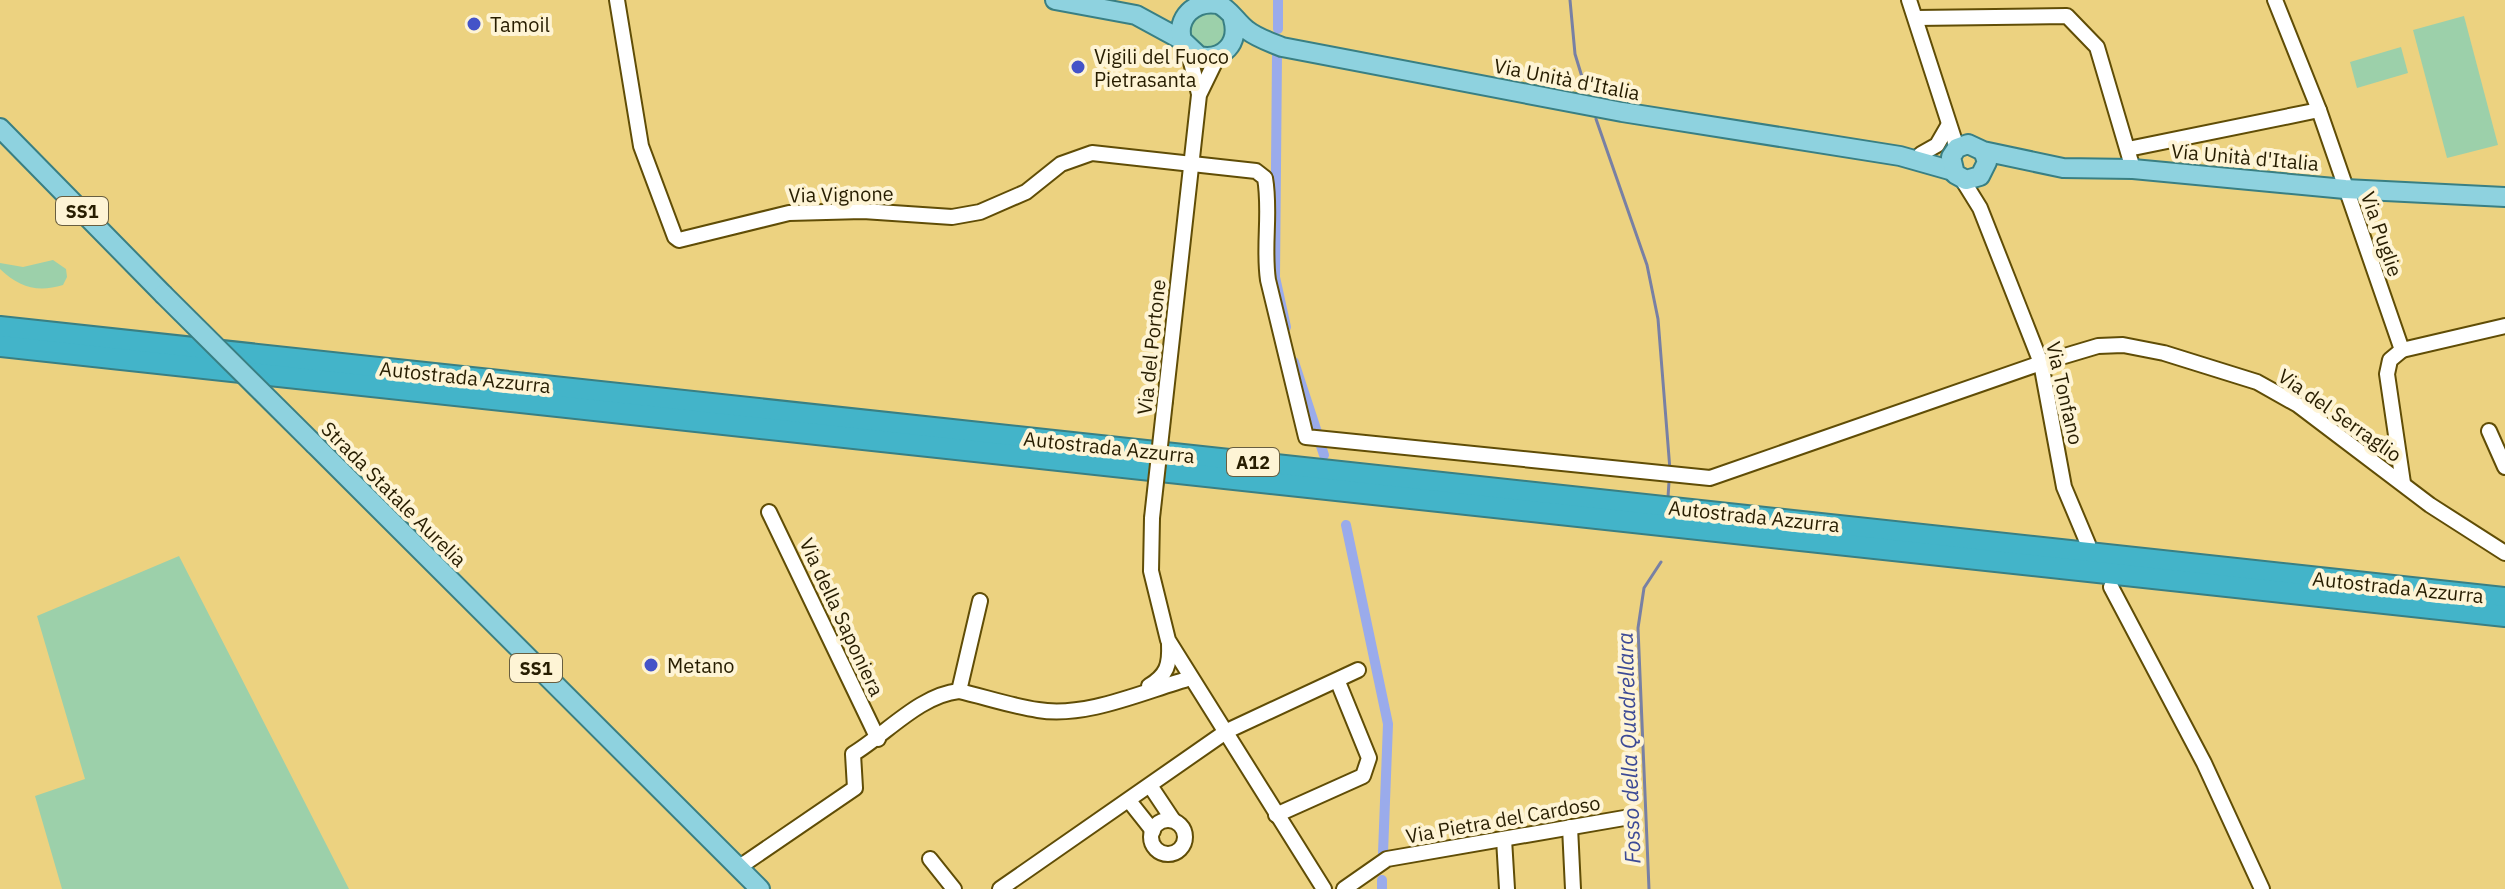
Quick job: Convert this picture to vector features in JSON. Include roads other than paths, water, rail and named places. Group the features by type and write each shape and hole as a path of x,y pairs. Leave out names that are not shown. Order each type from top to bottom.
{"highway":[{"name":"Autostrada Azzurra","path":"0,327 2505,598"},
{"name":"Autostrada Azzurra","path":"0,346 2505,616"}],"main road":[{"path":"1055,0 1136,15 1189,9 1211,2 1222,6 1233,19 1234,38 1220,54"},
{"path":"1185,45 1181,23 1189,9"},
{"path":"1136,15 1205,58 1253,46 1282,47"},
{"name":"Via Unità d'Italia","path":"1233,19 1250,33 1282,47 1622,112 1900,156"},
{"name":"Strada Statale Aurelia","path":"0,128 760,889"},
{"path":"1900,156 1921,154 1968,161"},
{"path":"1900,156 1968,161"},
{"name":"Via Unità d'Italia","path":"1968,161 2133,169 2345,189 2505,197"}],"street":[{"name":"Via Vignone","path":"617,0 641,146 675,237 679,240 789,213 863,211 952,217 980,212 1026,192 1061,164 1092,153 1192,164"},
{"path":"1909,0 1948,119 1937,145 1921,154"},
{"name":"Via Puglie","path":"2275,0 2319,110 2402,350"},
{"path":"1916,18 2067,16 2097,47 2133,169"},
{"path":"1185,45 1199,95"},
{"name":"Via del Portone","path":"1220,54 1199,95 1152,518 1151,571 1168,640 1324,889"},
{"path":"2128,149 2319,110"},
{"name":"Via Tonfano","path":"1948,119 1968,161 1980,208 2041,363 2064,487 2088,544"},
{"name":"Via del Serraglio","path":"1192,164 1256,171 1265,178 1266,270 1306,437 1710,478 2041,363 2098,346 2123,345 2164,353 2257,382 2298,405 2430,505 2505,553"},
{"path":"2403,483 2387,374 2390,360 2402,350 2505,326"},
{"path":"2489,431 2505,467"},
{"name":"Via della Saponiera","path":"769,512 878,739"},
{"path":"2111,587 2204,763 2262,889"},
{"path":"959,691 980,601"},
{"path":"1135,694 1163,677 1170,662 1168,640"},
{"path":"1000,889 1130,802 1227,731 1338,682 1358,670"},
{"path":"738,868 855,788 853,754 946,692 959,691 1040,711 1066,710 1191,678"},
{"path":"1276,815 1363,776 1369,758 1338,682"},
{"path":"1151,787 1185,832 1184,844 1176,852 1159,851 1152,842 1153,831 1158,823 1173,820"},
{"path":"1130,802 1153,831"},
{"name":"Via Pietra del Cardoso","path":"1344,889 1387,859 1630,817"},
{"path":"1570,827 1573,889"},
{"path":"1504,839 1507,889"},
{"path":"930,859 954,889"}],"waterway":[{"path":"1278,0 1278,29"},
{"name":"Fosso della Quadrellara","path":"1570,0 1575,54 1586,90"},
{"path":"1277,56 1275,277 1286,327"},
{"name":"Fosso della Quadrellara","path":"1596,119 1647,265 1658,319 1670,470"},
{"path":"1294,362 1317,432"},
{"path":"1320,443 1324,455"},
{"name":"Fosso della Quadrellara","path":"1668,497 1669,482"},
{"path":"1346,525 1388,724 1383,853"},
{"name":"Fosso della Quadrellara","path":"1649,889 1638,628 1644,588 1661,562"},
{"path":"1382,880 1382,889"}],"place":[{"name":"Tamoil","path":"474,24"},
{"name":"Vigili del Fuoco Pietrasanta","path":"1078,67"},
{"name":"Metano","path":"651,665"}]}
